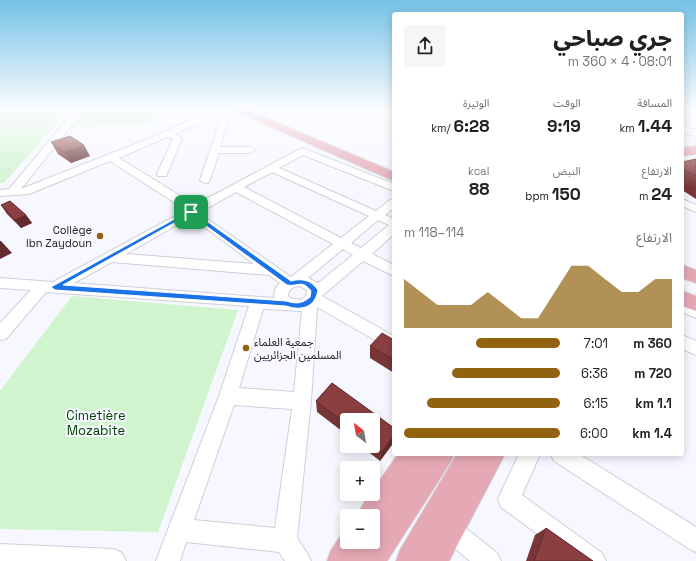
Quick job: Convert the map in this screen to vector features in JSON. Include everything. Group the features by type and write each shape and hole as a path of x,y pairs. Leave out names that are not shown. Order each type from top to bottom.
{"main road":[{"path":"296,135 392,176"},
{"path":"322,135 365,152"},
{"path":"684,152 696,150"},
{"path":"684,164 696,162"},
{"path":"684,272 696,277"},
{"path":"684,299 696,304"},
{"path":"377,509 413,456"},
{"path":"369,561 440,456"},
{"path":"411,561 471,456"},
{"path":"432,561 491,456"},
{"path":"342,561 350,549"}],"street":[{"path":"13,192 60,135"},
{"path":"0,193 25,192 163,135"},
{"path":"162,174 178,138 170,135"},
{"path":"204,180 220,135"},
{"path":"215,150 250,150"},
{"path":"0,334 49,287 110,257 302,151 392,187"},
{"path":"111,157 193,211 270,270 292,283 305,282 313,287 302,401 285,541 299,561"},
{"path":"272,168 392,222"},
{"path":"235,187 392,271"},
{"path":"684,203 696,209"},
{"path":"286,304 281,297 282,289 292,283 392,204"},
{"path":"2,286 49,287 252,301 257,303 301,306 313,298 362,254 392,230"},
{"path":"110,257 270,270"},
{"path":"313,298 392,343"},
{"path":"168,561 228,396 257,303"},
{"path":"684,307 696,312"},
{"path":"684,343 696,348"},
{"path":"228,396 302,401"},
{"path":"529,456 509,499 594,561"},
{"path":"564,456 696,540"},
{"path":"450,529 489,561"},
{"path":"178,530 285,541"},
{"path":"0,556 114,561"}],"green space":[{"path":"0,135 46,135 4,183 0,183"},
{"name":"Cimetière Mozabite","path":"72,296 238,310 158,532 0,529 0,391"}],"building":[{"path":"70,136 84,145 64,152 51,142"},
{"path":"696,159 696,176 684,169 684,162"},
{"path":"10,201 26,215 15,220 1,205"},
{"path":"382,333 392,339 392,359 370,346"},
{"path":"332,383 373,413 340,413 340,420 316,401"},
{"path":"380,418 392,427 392,438 382,452 380,450"},
{"path":"546,528 593,561 534,561"}],"place":[{"name":"Collège Ibn Zaydoun","path":"100,236"},
{"name":"جمعية العلماء المسلمين الجزائريين","path":"246,348"}],"route":[{"path":"191,212 290,284 300,281 309,284 314,290 315,294 313,298 306,304 295,307 286,304 257,303 252,301 55,287 150,234 191,212"}]}
